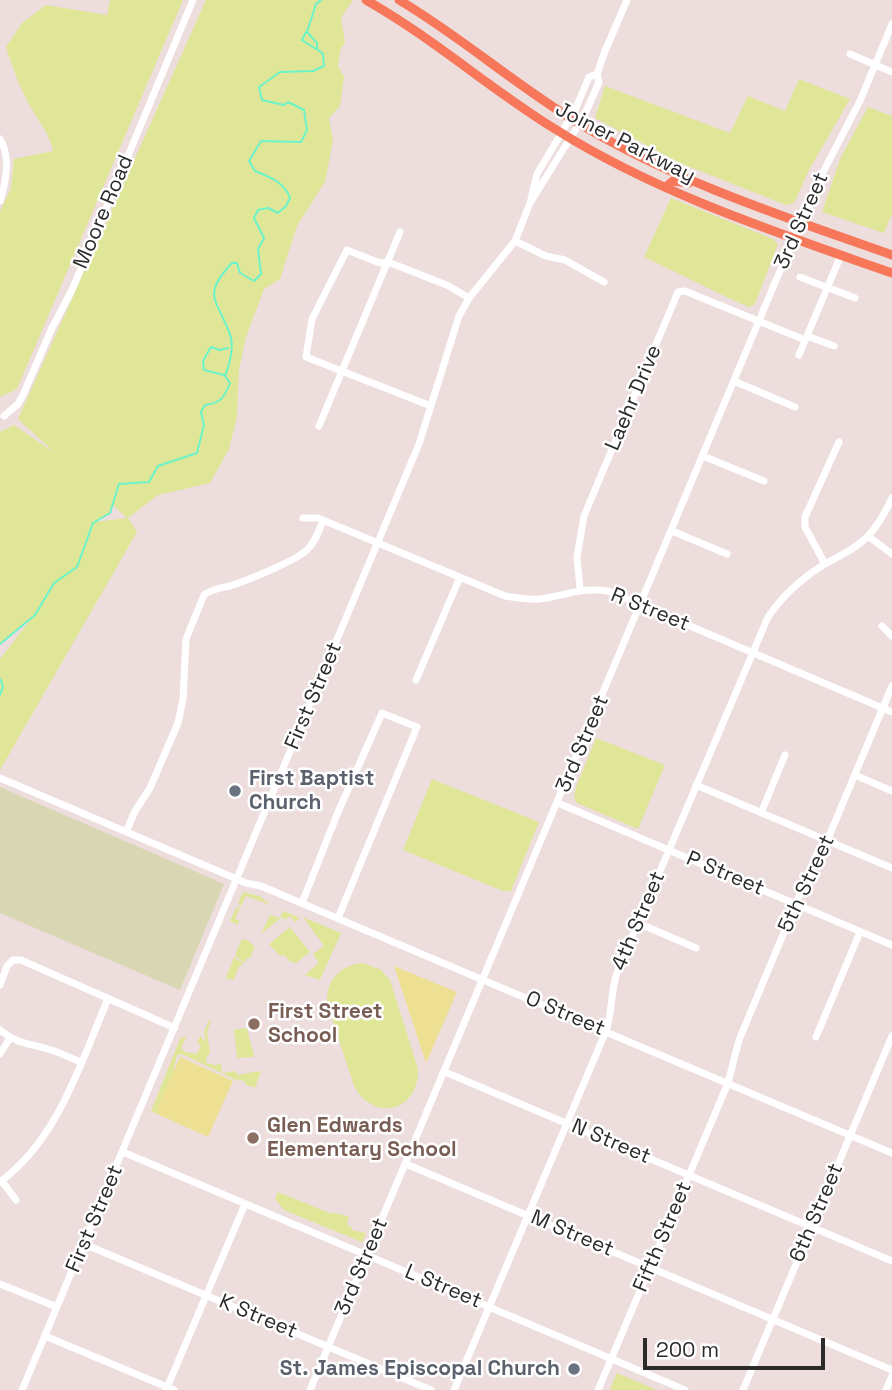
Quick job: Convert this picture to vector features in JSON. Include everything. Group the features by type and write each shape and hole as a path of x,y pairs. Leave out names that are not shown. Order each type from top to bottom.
{"main road":[{"name":"Joiner Parkway","path":"366,0 431,41 507,97 570,138 666,187 794,238 892,273"},
{"name":"Joiner Parkway","path":"399,0 579,124 641,157 801,222 892,255"},
{"path":"666,187 673,181 712,187"}],"street":[{"name":"Moore Road","path":"4,416 18,404 23,395 72,290 193,0"},
{"path":"530,203 579,124 599,82 597,74 626,0"},
{"name":"3rd Street","path":"310,1390 794,238 831,156 860,101 892,24"},
{"path":"850,54 892,72"},
{"path":"530,203 537,174 570,118 589,77 597,74"},
{"path":"0,139 6,161 5,184 0,201"},
{"name":"First Street","path":"22,1390 419,444 454,331 470,298 506,255 530,203"},
{"path":"319,426 400,232"},
{"path":"514,241 546,256 565,260 604,282"},
{"path":"430,406 306,357 312,319 347,250 380,262 388,262 449,286 470,298"},
{"path":"799,355 841,255"},
{"path":"800,277 855,298"},
{"name":"Laehr Drive","path":"580,589 577,557 584,516 678,292 685,291 759,322"},
{"path":"759,322 834,346"},
{"path":"734,382 794,407"},
{"path":"825,564 805,527 805,517 839,442"},
{"path":"703,456 764,481"},
{"name":"4th Street","path":"454,1390 606,1031 611,1014 614,981 768,617 777,604 804,578 851,550 868,536 892,498"},
{"name":"R Street","path":"303,518 312,517 323,521 489,590 522,599 540,599 580,589 608,591 892,712"},
{"path":"126,832 135,811 150,788 178,723 183,699 186,639 204,595 297,557 307,550 317,537 323,521"},
{"path":"672,530 727,554"},
{"path":"868,536 892,554"},
{"path":"416,680 460,577"},
{"path":"882,626 892,635"},
{"name":"5th Street","path":"728,1083 738,1040 818,851 827,841 892,686"},
{"path":"302,903 338,812 382,713 417,727 338,918"},
{"path":"761,813 785,755"},
{"path":"855,775 892,791"},
{"name":"O Street","path":"0,778 892,1153"},
{"path":"696,785 892,868"},
{"name":"P Street","path":"558,803 892,945"},
{"path":"638,923 696,948"},
{"path":"816,1037 860,932"},
{"path":"0,985 7,966 13,960 21,960 175,1028"},
{"path":"16,1200 1,1182 31,1155 48,1131 63,1104 108,999"},
{"path":"0,1030 10,1038 81,1062"},
{"name":"6th Street","path":"743,1390 892,1036"},
{"path":"0,1054 10,1038"},
{"name":"N Street","path":"445,1072 892,1261"},
{"name":"Fifth Street","path":"598,1390 728,1083"},
{"name":"L Street","path":"123,1152 685,1390"},
{"name":"M Street","path":"406,1164 892,1370"},
{"path":"45,1336 169,1389 245,1204"},
{"name":"K Street","path":"84,1244 431,1390"},
{"path":"0,1284 57,1307"},
{"path":"886,1390 892,1376"}],"green space":[{"path":"110,0 183,0 17,389 0,397 0,212 11,188 14,159 53,151 21,88 6,47 22,23 46,5 107,15"},
{"path":"206,0 353,0 341,18 345,42 340,51 338,66 344,77 340,106 329,118 333,141 325,182 297,226 280,279 264,289 246,337 239,369 237,417 229,449 210,483 158,495 128,518 137,532 0,770 0,659 32,618 0,644 0,432 14,425 55,453 18,419","holes":["113,505 127,518 95,522 110,513"]},
{"path":"799,79 850,99 809,170 794,203 786,205 680,163 595,118 605,86 730,133 748,96 785,111"},
{"path":"868,107 892,116 892,214 884,233 822,212 840,159"},
{"path":"671,198 773,239 778,244 755,304 749,307 644,257"},
{"path":"596,738 665,765 638,829 577,803 574,798"},
{"path":"432,779 539,822 511,891 503,891 403,850"},
{"path":"243,892 259,896 269,903 246,896 235,918 239,921 238,925 230,921 236,908 239,908 238,903"},
{"path":"283,911 300,918 295,922 290,916 285,920 282,917 261,934 270,915 280,918"},
{"path":"303,917 341,933 320,980 305,975 319,963 313,954 324,946"},
{"path":"290,927 310,952 296,963 289,961 285,955 280,956 269,944"},
{"path":"242,939 255,947 250,958 244,963 235,955"},
{"path":"234,957 244,964 239,966 234,980 226,978"},
{"path":"363,963 381,970 390,980 418,1069 417,1083 412,1095 404,1103 394,1107 372,1105 362,1098 354,1086 327,1003 329,987 336,975 341,970"},
{"path":"209,1020 211,1021 207,1032 210,1053 206,1058 207,1064 214,1066 221,1063 222,1073 236,1071 237,1075 261,1071 255,1088 239,1079 238,1081 182,1054 177,1055 172,1076 155,1113 151,1111 180,1039 188,1038 181,1048 185,1052 197,1054 201,1045 197,1042 200,1036 206,1042 204,1032"},
{"path":"246,1028 254,1057 237,1058 234,1030"},
{"path":"278,1192 332,1214 333,1212 349,1217 347,1225 352,1227 351,1230 366,1233 362,1242 284,1210 275,1199"},
{"path":"617,1373 657,1390 610,1390"}],"shaded area":[{"path":"0,787 224,884 180,990 0,913"},
{"path":"394,966 457,992 426,1063"},
{"path":"180,1057 233,1081 208,1137 155,1113"}],"waterway":[{"path":"0,644 35,615 54,583 77,567 93,523 110,513 119,484 149,482 158,466 197,453 204,425 201,412 205,405 221,399 230,383 225,376 232,343 216,304 214,290 232,263 237,263 240,273 254,281 261,274 258,249 264,238 254,218 258,210 268,208 278,213 290,198 280,184 255,171 249,161 261,141 301,142 307,130 304,110 288,102 284,105 262,100 259,87 280,72 313,71 324,66 323,54 307,32 316,4 321,0"},
{"path":"306,32 302,40 316,49"},
{"path":"224,375 204,370 203,361 211,347 220,350 228,348"},
{"path":"0,679 3,686 0,695"}],"place":[{"name":"First Baptist Church","path":"235,791"},
{"name":"First Street School","path":"254,1024"},
{"name":"Glen Edwards Elementary School","path":"253,1138"},
{"name":"St. James Episcopal Church","path":"574,1369"}]}
